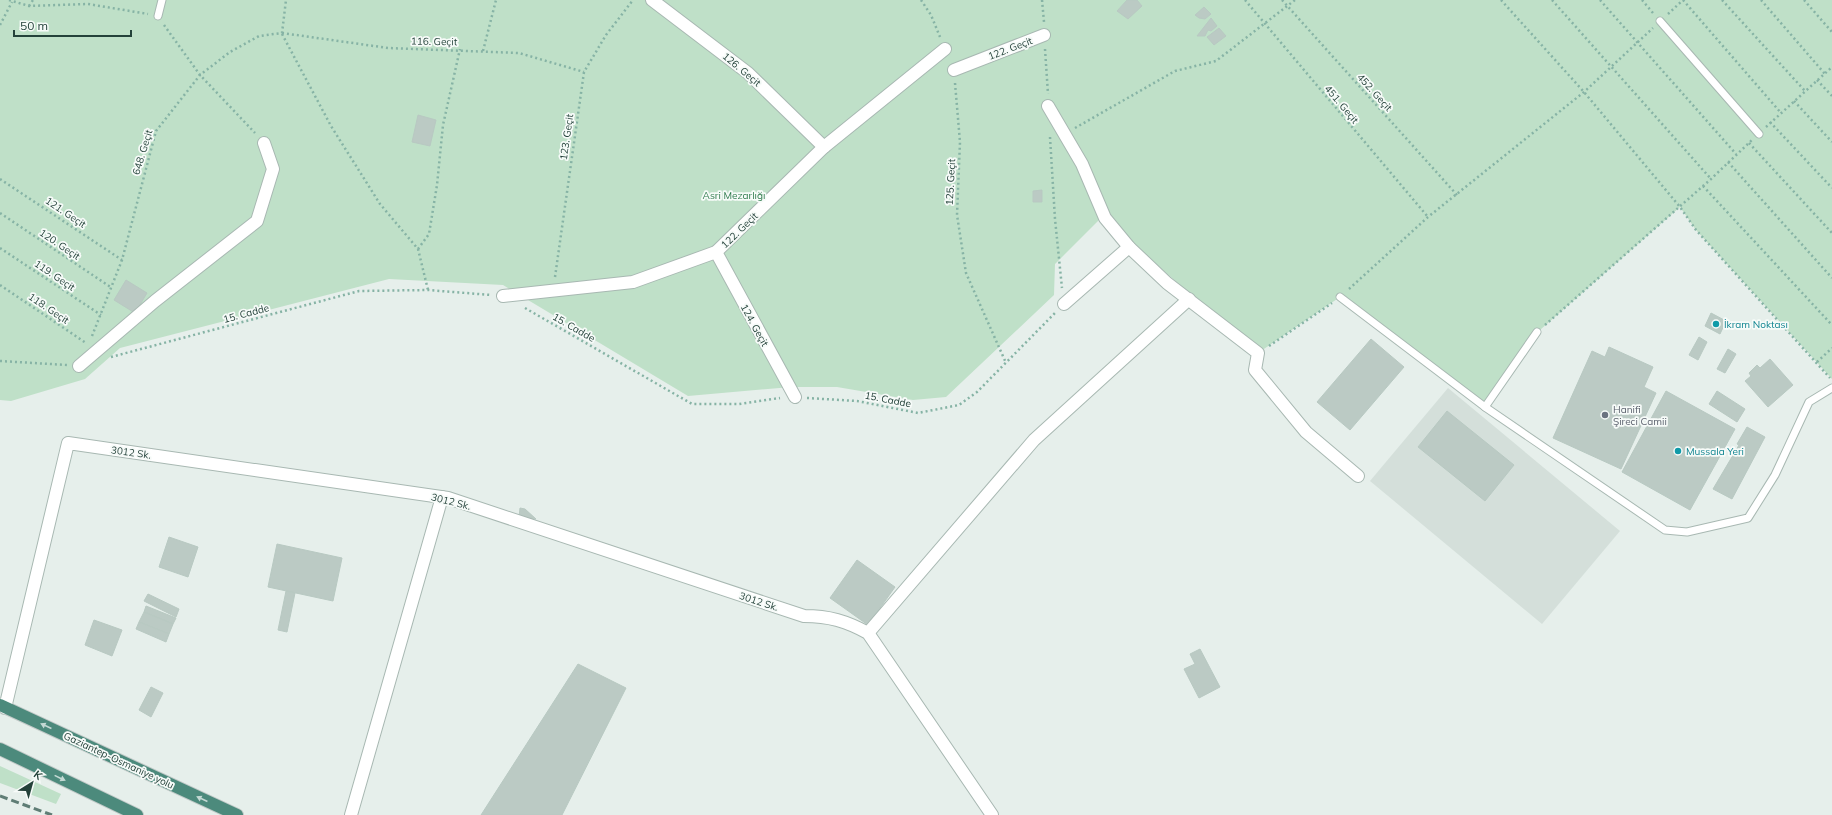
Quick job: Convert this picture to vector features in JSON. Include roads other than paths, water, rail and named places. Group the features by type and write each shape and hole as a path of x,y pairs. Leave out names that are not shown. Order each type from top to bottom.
{"highway":[{"name":"Gaziantep-Osmaniye yolu","path":"2,707 237,815"},
{"path":"0,749 137,815"}],"street":[{"name":"126. Geçit","path":"652,0 748,73 824,147"},
{"name":"122. Geçit","path":"954,70 1044,35"},
{"name":"122. Geçit","path":"503,296 633,282 716,252 824,147 945,49"},
{"path":"1048,106 1082,164 1105,218 1129,247 1167,283 1258,353 1255,370 1306,432 1358,476"},
{"path":"79,366 155,301 257,221 272,169 264,143"},
{"path":"1064,304 1129,247"},
{"name":"124. Geçit","path":"716,252 795,397"},
{"path":"868,633 1034,440 1189,300"},
{"name":"3012 Sk.","path":"2,707 68,443 442,497 804,616 819,616 847,622 868,633 992,815"},
{"path":"351,815 442,497"}],"lane":[{"path":"158,16 162,0"},
{"path":"1660,21 1759,134"},
{"path":"1340,297 1485,407 1665,530 1687,532 1748,518 1774,475 1809,402 1832,388"},
{"path":"1485,407 1538,332"}],"railway":[{"path":"0,796 52,815"}],"place":[{"name":"İkram Noktası","path":"1716,324"},
{"name":"Hanifi Şireci Camii","path":"1605,415"},
{"name":"Mussala Yeri","path":"1678,451"}],"park label":[{"name":"Asri Mezarlığı","path":"734,195"}]}
